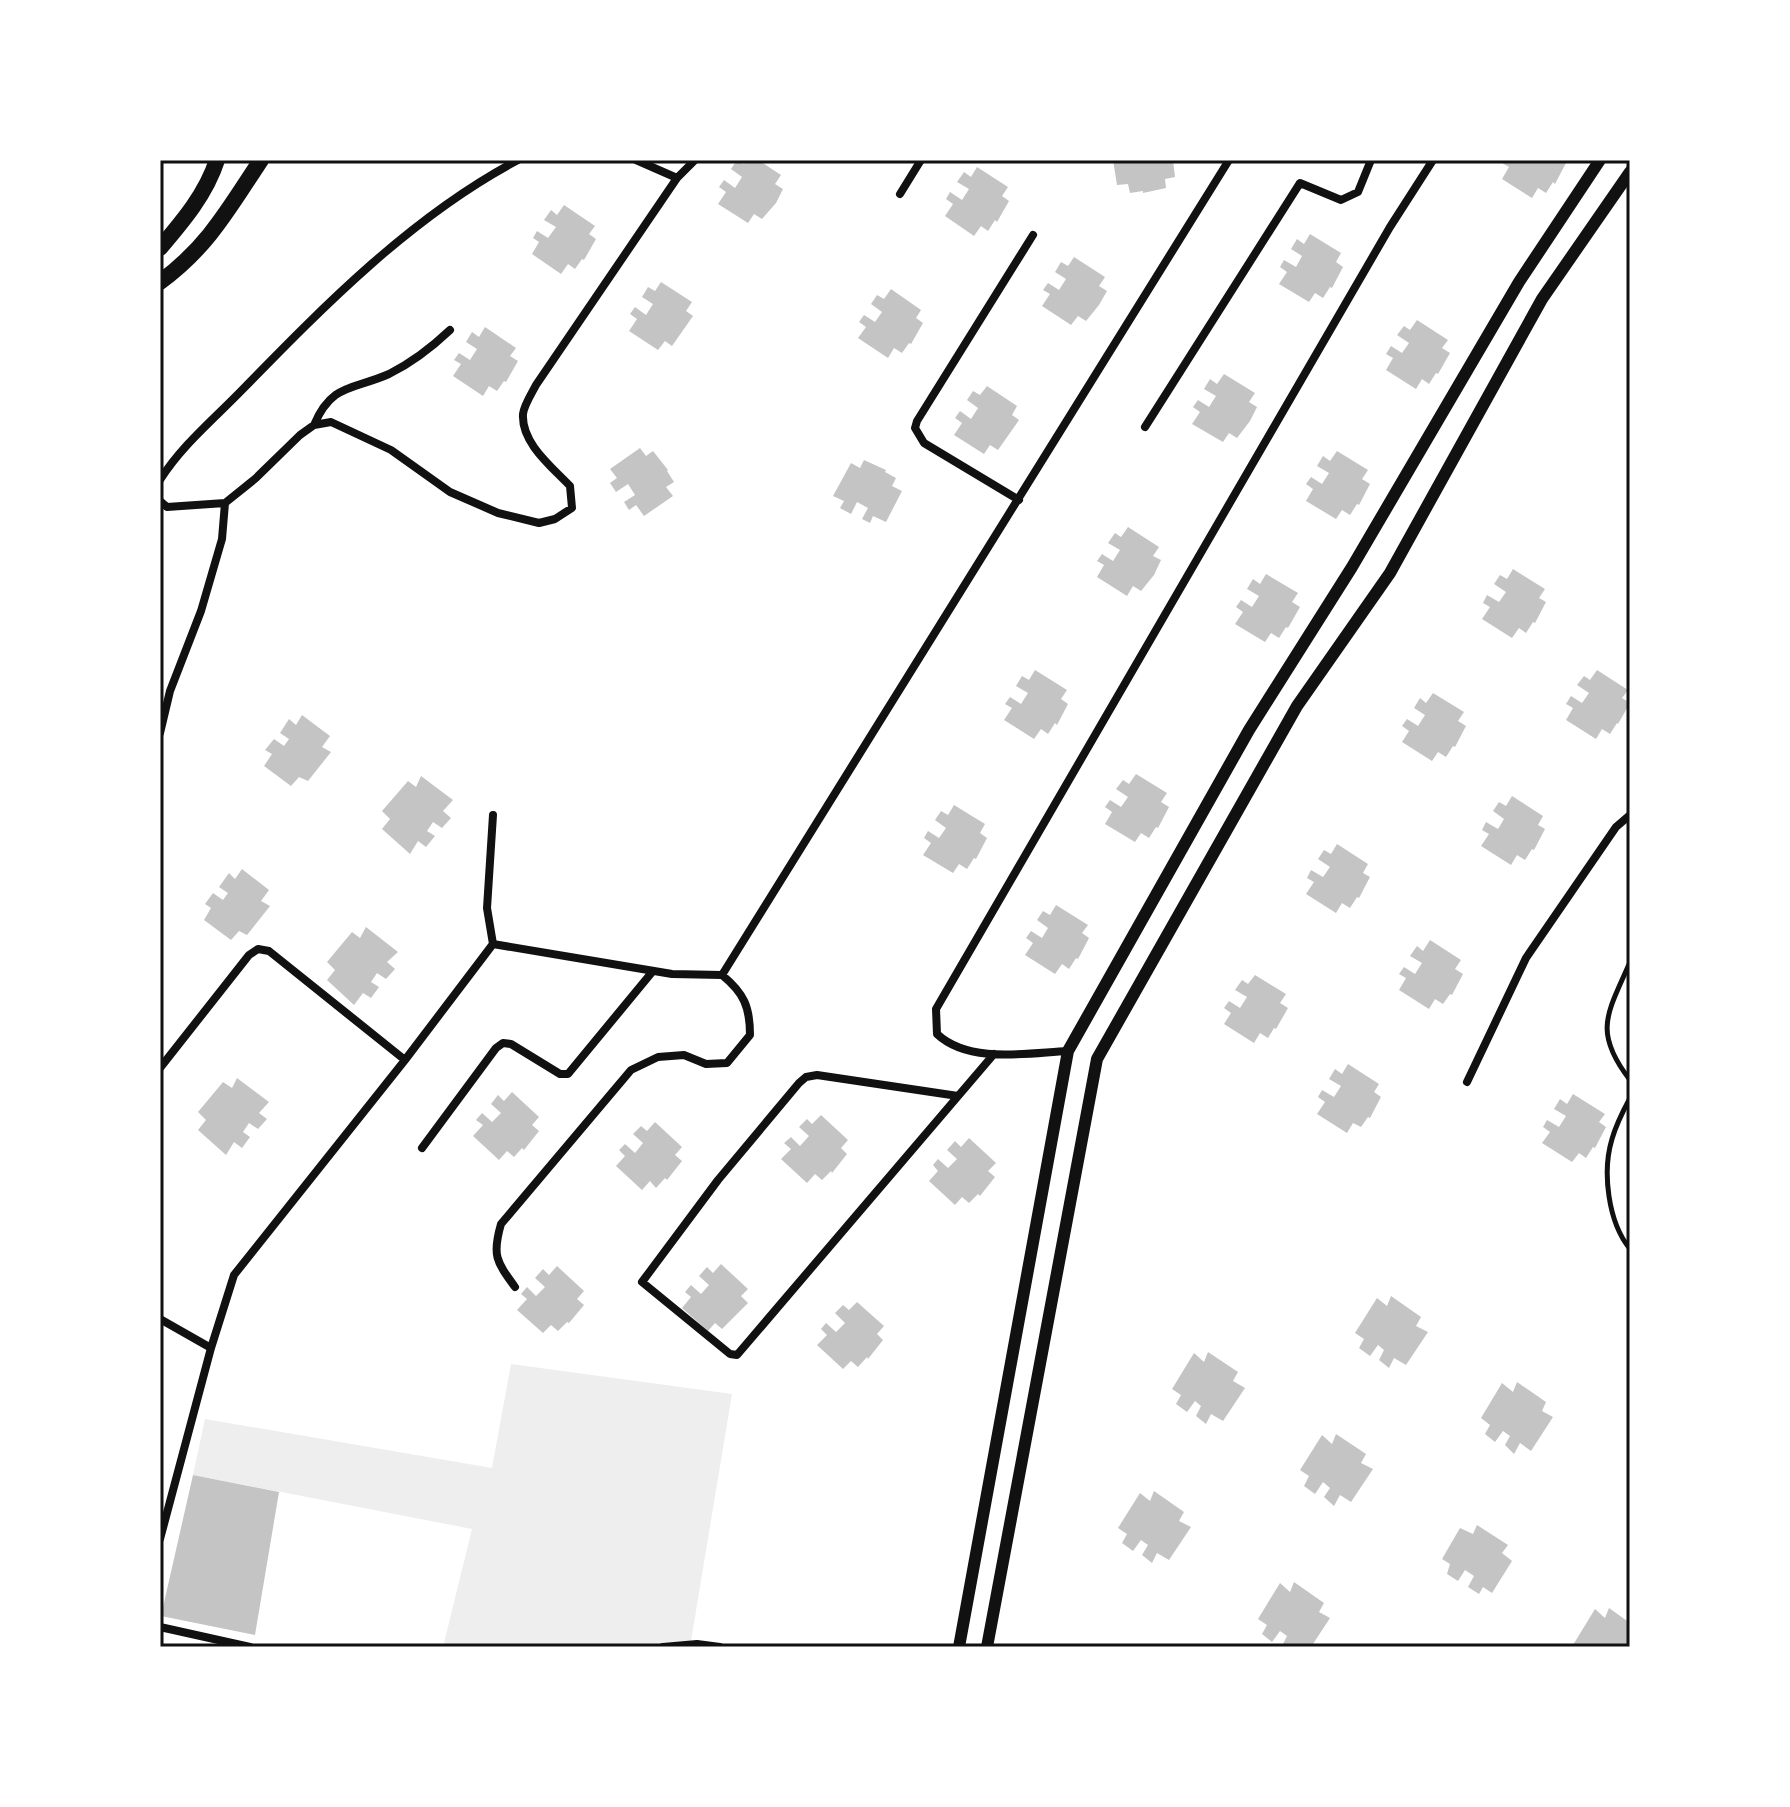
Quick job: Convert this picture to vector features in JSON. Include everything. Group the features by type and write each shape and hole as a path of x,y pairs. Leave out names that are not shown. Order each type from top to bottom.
{"main road":[{"path":"160,248 197,201 212,176 217,160"},
{"path":"160,282 184,265 204,245 226,217 261,160"}],"street":[{"path":"160,480 194,440 299,332 425,218 518,160"},
{"path":"636,160 677,178"},
{"path":"160,501 167,507 225,503 300,435 314,425 331,422 379,444 450,492 498,513 539,523 555,519 572,508 570,486 541,456 526,433 523,412 536,385 677,178 695,160"},
{"path":"900,194 921,160"},
{"path":"722,975 1229,160"},
{"path":"1145,427 1300,183 1341,200 1358,192 1371,160"},
{"path":"1068,1051 994,1054 949,1045 937,1034 936,1009 1390,227 1433,160"},
{"path":"959,1647 1068,1051 1249,730 1352,567 1519,282 1600,160"},
{"path":"987,1647 1097,1059 1297,706 1390,573 1542,299 1630,172"},
{"path":"1019,500 924,443 915,428 1033,235"},
{"path":"314,425 320,410 333,394 387,375 423,355 450,330"},
{"path":"160,733 170,691 201,611 222,539 225,503"},
{"path":"160,1539 211,1348 234,1275 493,944 487,908 493,815"},
{"path":"1467,1082 1526,958 1616,827 1630,815"},
{"path":"493,944 653,971 722,975 738,987 750,1014 750,1035 727,1063 706,1064 684,1055 658,1057 631,1070 501,1224 495,1245 497,1263 515,1287"},
{"path":"160,1068 249,955 258,949 269,951 405,1060"},
{"path":"422,1148 496,1048 503,1043 511,1044 560,1074 568,1074 653,971"},
{"path":"958,1096 817,1075 806,1077 718,1180 642,1282 730,1354 737,1355 994,1054"},
{"path":"160,1319 211,1348"},
{"path":"160,1627 250,1647"},
{"path":"663,1647 720,1647"}],"lane":[{"path":"1630,962 1608,1013 1606,1039 1630,1080"},
{"path":"1630,1098 1611,1140 1607,1180 1619,1236 1630,1249"}],"shaded area":[{"path":"511,1364 732,1394 690,1647 443,1647 472,1529 193,1475 205,1419 492,1468"}],"building":[{"path":"737,160 744,164 747,160 758,160 781,175 775,184 783,189 762,219 754,214 748,223 718,204 726,192 719,187 724,180 735,188 742,177 731,169"},
{"path":"1113,160 1173,160 1175,177 1165,179 1166,188 1130,193 1128,184 1117,185"},
{"path":"1504,160 1518,163 1520,160 1562,160 1566,163 1555,184 1553,182 1546,193 1538,188 1532,198 1502,179 1509,167 1502,163"},
{"path":"977,167 1008,187 1002,196 1009,201 988,231 981,226 974,236 945,216 953,204 946,199 950,192 962,200 969,189 957,182 964,172 971,177"},
{"path":"564,205 595,226 589,234 596,239 575,269 568,264 561,274 532,254 539,242 533,238 537,231 548,238 556,227 544,220 551,210 557,215"},
{"path":"1310,234 1341,253 1336,262 1343,267 1323,298 1315,293 1309,302 1279,284 1287,272 1280,267 1284,260 1296,267 1302,256 1291,249 1297,239 1304,244"},
{"path":"1074,257 1105,277 1099,286 1107,291 1086,321 1078,316 1071,325 1042,306 1050,294 1043,290 1048,283 1059,290 1066,279 1055,272 1061,262 1068,266"},
{"path":"661,282 692,302 686,311 693,316 672,346 665,341 658,350 629,331 637,319 630,314 635,307 646,315 653,304 642,297 648,287 655,291"},
{"path":"891,289 921,310 916,318 923,323 902,353 894,348 888,358 858,338 866,327 859,322 864,315 875,322 882,312 871,304 877,295 884,299"},
{"path":"1417,320 1448,340 1442,348 1450,353 1429,384 1422,379 1416,389 1386,370 1393,358 1386,354 1391,346 1402,353 1409,343 1397,335 1404,326 1410,330"},
{"path":"485,327 516,348 510,356 518,361 497,391 489,386 483,396 453,376 461,364 454,360 459,353 470,360 477,349 466,342 472,332 479,337"},
{"path":"1224,374 1255,393 1249,402 1257,407 1237,438 1229,433 1223,442 1192,424 1200,412 1193,407 1198,400 1209,407 1216,396 1204,389 1210,379 1217,384"},
{"path":"987,386 1017,406 1012,415 1019,420 998,450 990,445 984,454 954,435 962,423 955,418 960,411 971,419 978,408 967,400 973,391 980,395"},
{"path":"640,448 646,456 653,451 674,482 666,487 673,496 644,516 636,505 629,510 624,502 635,495 628,484 616,492 610,483 617,478 610,469"},
{"path":"1337,451 1368,470 1362,479 1370,484 1350,515 1342,510 1336,519 1306,501 1313,489 1306,484 1311,477 1322,484 1329,473 1317,466 1323,456 1330,461"},
{"path":"864,460 896,478 892,486 902,491 886,522 873,516 870,523 862,519 868,508 857,502 851,514 840,508 844,501 833,496 851,463 860,468"},
{"path":"1128,527 1159,547 1153,556 1161,560 1141,591 1133,586 1127,596 1097,577 1104,565 1097,561 1102,554 1113,561 1120,550 1108,543 1115,533 1121,537"},
{"path":"1513,569 1545,589 1539,598 1546,602 1526,633 1519,628 1512,638 1482,619 1490,607 1483,603 1487,595 1499,602 1506,592 1494,584 1500,575 1507,579"},
{"path":"1266,574 1298,593 1292,602 1300,607 1279,638 1271,633 1265,642 1235,624 1243,612 1236,607 1241,600 1252,607 1259,596 1247,589 1253,579 1260,584"},
{"path":"1035,670 1067,690 1061,699 1068,704 1057,725 1055,723 1048,734 1041,729 1034,739 1004,720 1012,708 1005,704 1010,697 1021,704 1028,693 1016,686 1022,676 1029,680"},
{"path":"1597,670 1628,690 1622,698 1630,703 1610,734 1602,729 1596,739 1566,720 1573,708 1566,704 1571,696 1582,703 1589,693 1577,685 1584,676 1590,680"},
{"path":"1433,693 1464,712 1458,721 1466,726 1446,757 1438,752 1432,761 1402,742 1409,731 1402,726 1407,719 1418,726 1425,715 1414,708 1420,698 1426,703"},
{"path":"302,715 330,736 322,747 331,752 308,781 299,777 291,786 264,766 272,754 265,750 274,739 284,746 289,739 280,733 289,719 296,725"},
{"path":"1136,774 1167,793 1161,802 1169,807 1149,838 1141,833 1135,842 1105,824 1112,812 1105,807 1110,800 1121,807 1128,797 1116,789 1123,780 1129,784"},
{"path":"421,776 453,800 443,811 451,818 442,828 433,822 427,831 435,836 426,847 418,841 410,854 382,829 390,819 382,811 408,781 416,787"},
{"path":"1512,796 1543,816 1538,825 1545,829 1525,860 1517,855 1511,865 1481,846 1489,834 1482,830 1486,822 1498,829 1504,819 1493,811 1499,802 1506,806"},
{"path":"954,805 985,824 980,833 987,838 967,869 959,864 953,873 923,855 931,843 924,838 928,831 939,838 946,828 935,820 941,811 948,815"},
{"path":"1337,844 1368,864 1363,873 1370,877 1350,908 1342,903 1336,913 1306,894 1314,882 1307,878 1311,870 1323,877 1330,867 1318,859 1324,850 1331,854"},
{"path":"242,869 269,890 261,901 270,906 247,935 239,931 231,940 204,920 211,908 205,904 213,893 223,900 228,893 219,887 229,873 235,879"},
{"path":"1056,905 1088,925 1082,933 1089,938 1069,969 1062,964 1055,974 1025,955 1033,943 1026,938 1031,931 1042,938 1048,928 1037,920 1043,911 1050,915"},
{"path":"366,927 398,952 387,962 395,969 386,979 377,973 371,982 379,987 371,998 363,993 354,1005 327,980 335,970 327,962 352,932 360,938"},
{"path":"1430,940 1461,960 1455,969 1463,974 1452,995 1443,1004 1435,999 1429,1009 1399,990 1406,978 1399,974 1404,967 1415,974 1422,963 1410,956 1417,946 1423,951"},
{"path":"1255,975 1286,994 1280,1003 1288,1008 1268,1038 1260,1033 1254,1043 1224,1024 1231,1013 1224,1008 1229,1001 1240,1008 1247,997 1235,990 1242,980 1248,984"},
{"path":"1348,1064 1379,1084 1374,1092 1381,1097 1370,1118 1361,1127 1353,1123 1347,1133 1317,1114 1325,1102 1318,1097 1322,1090 1334,1097 1341,1086 1329,1079 1335,1069 1342,1074"},
{"path":"237,1078 269,1102 259,1113 267,1119 258,1129 249,1123 243,1132 250,1137 242,1148 234,1142 226,1155 198,1130 206,1120 198,1112 223,1082 232,1088"},
{"path":"512,1092 539,1117 532,1125 539,1131 524,1150 522,1148 514,1157 507,1151 499,1160 473,1136 483,1125 476,1120 482,1113 492,1122 501,1113 491,1104 498,1095 504,1101"},
{"path":"1573,1094 1605,1114 1599,1122 1606,1127 1586,1158 1579,1153 1572,1162 1542,1143 1550,1132 1543,1127 1547,1120 1559,1127 1566,1116 1554,1109 1560,1099 1567,1104"},
{"path":"821,1115 848,1140 841,1148 847,1154 832,1173 822,1180 815,1174 807,1183 781,1159 791,1149 784,1143 791,1137 800,1146 809,1136 799,1127 807,1119 812,1124"},
{"path":"655,1122 682,1147 675,1155 682,1161 656,1188 650,1181 642,1190 616,1166 625,1156 619,1150 625,1144 635,1153 643,1143 633,1134 641,1126 647,1131"},
{"path":"969,1138 996,1163 988,1171 995,1177 980,1196 978,1194 969,1203 962,1197 955,1205 929,1181 938,1171 933,1165 938,1159 948,1168 957,1159 947,1150 955,1141 961,1147"},
{"path":"721,1264 748,1289 741,1296 748,1303 722,1329 715,1323 708,1331 682,1308 691,1297 685,1292 691,1285 701,1294 709,1285 699,1276 707,1267 713,1273"},
{"path":"557,1266 584,1291 577,1299 584,1305 558,1331 551,1325 543,1333 517,1310 527,1299 521,1294 527,1287 536,1296 545,1287 535,1278 543,1269 549,1275"},
{"path":"1391,1296 1421,1317 1416,1326 1428,1332 1406,1365 1394,1358 1389,1368 1379,1360 1384,1350 1378,1345 1370,1356 1359,1348 1364,1339 1355,1333 1377,1298 1387,1306"},
{"path":"857,1302 884,1326 877,1334 883,1340 858,1367 851,1361 843,1369 817,1345 827,1335 821,1329 826,1323 836,1332 845,1323 835,1313 843,1305 849,1310"},
{"path":"1208,1352 1238,1372 1233,1381 1245,1388 1223,1421 1211,1414 1206,1424 1196,1416 1201,1406 1195,1401 1187,1412 1176,1404 1181,1395 1172,1389 1194,1353 1204,1362"},
{"path":"1517,1382 1546,1402 1542,1411 1553,1417 1531,1451 1520,1443 1514,1454 1505,1445 1510,1436 1503,1431 1495,1442 1485,1434 1490,1425 1481,1418 1502,1383 1513,1392"},
{"path":"1336,1434 1366,1454 1361,1463 1373,1469 1351,1502 1340,1495 1334,1506 1324,1497 1330,1488 1323,1482 1315,1494 1304,1486 1309,1476 1300,1470 1322,1435 1332,1444"},
{"path":"193,1475 279,1492 255,1635 161,1616"},
{"path":"1154,1491 1184,1512 1179,1521 1191,1527 1169,1560 1157,1553 1152,1563 1142,1555 1148,1545 1141,1540 1133,1551 1122,1543 1127,1534 1118,1528 1140,1493 1150,1501"},
{"path":"1477,1525 1508,1545 1502,1553 1512,1561 1492,1593 1483,1587 1479,1594 1468,1587 1474,1576 1465,1570 1458,1581 1447,1574 1450,1564 1442,1559 1460,1528 1473,1534"},
{"path":"1294,1582 1324,1603 1319,1612 1330,1618 1311,1647 1297,1644 1295,1647 1283,1647 1287,1636 1280,1631 1272,1642 1262,1634 1267,1625 1258,1619 1280,1583 1290,1592"},
{"path":"1609,1608 1630,1623 1630,1647 1573,1645 1595,1609 1605,1618"}]}
